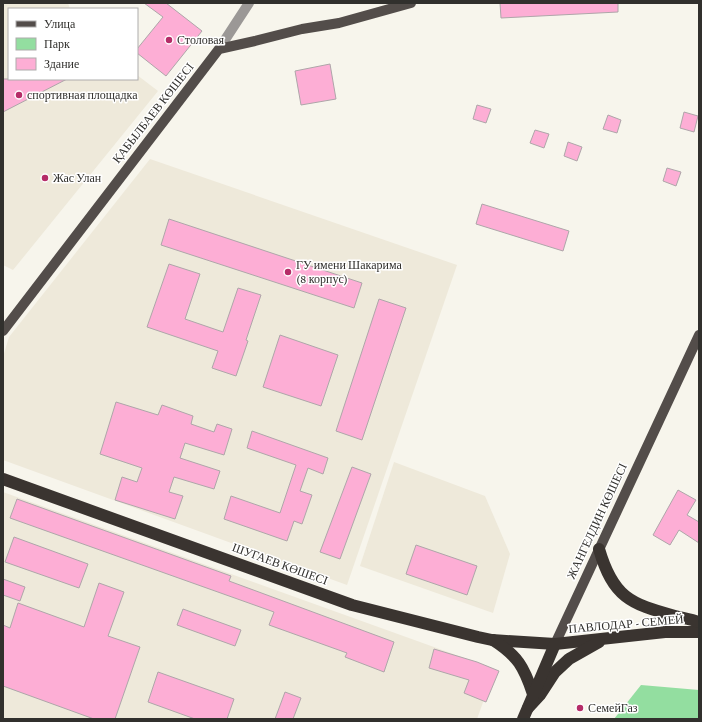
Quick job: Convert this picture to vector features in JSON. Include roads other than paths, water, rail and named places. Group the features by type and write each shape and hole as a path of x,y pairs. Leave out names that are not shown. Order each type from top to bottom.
{"highway":[{"name":"ШУГАЕВ КӨШЕСІ","path":"3,479 352,605 492,640 555,644"},
{"path":"599,550 608,575 624,595 634,602 655,610 699,622"},
{"name":"ПАВЛОДАР - СЕМЕЙ","path":"555,644 665,632 699,632"},
{"path":"525,713 556,672 569,659 604,639"},
{"path":"492,640 514,656 528,677 533,694"},
{"name":"ЖАНГЕЛДИН КӨШЕСІ","path":"525,713 555,644"}],"main road":[{"path":"218,49 302,29 339,23 411,3"},
{"name":"ҚАБЫЛБАЕВ КӨШЕСІ","path":"3,331 218,49"},
{"name":"ЖАНГЕЛДИН КӨШЕСІ","path":"555,644 699,335"}],"street":[{"path":"218,49 249,3"}],"place":[{"name":"Столовая","path":"169,40"},
{"name":"спортивная площадка","path":"19,95"},
{"name":"Жас Улан","path":"45,178"},
{"name":"ГУ имени Шакарима (8 корпус)","path":"288,272"},
{"name":"СемейГаз","path":"580,708"}]}
